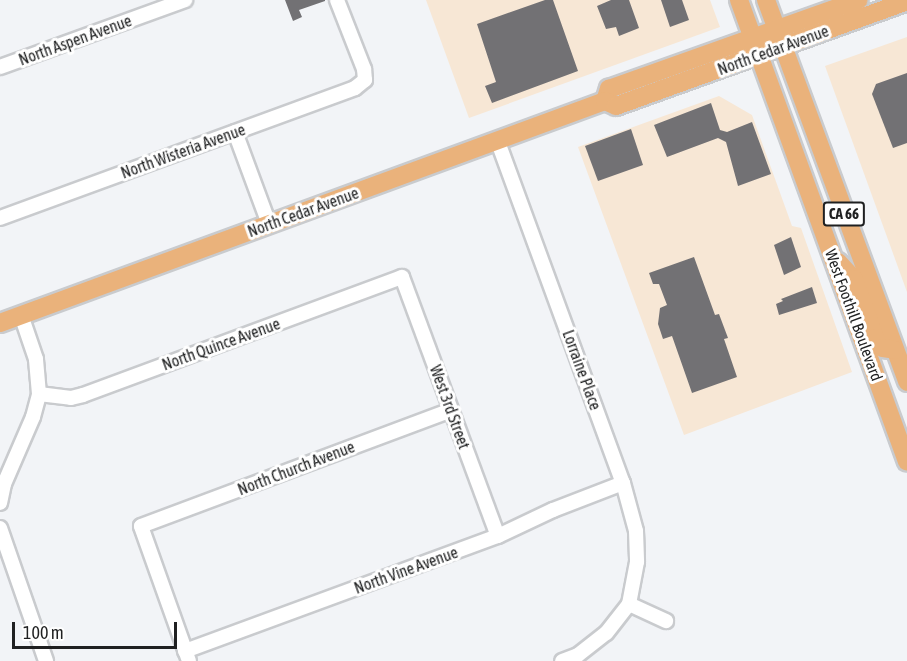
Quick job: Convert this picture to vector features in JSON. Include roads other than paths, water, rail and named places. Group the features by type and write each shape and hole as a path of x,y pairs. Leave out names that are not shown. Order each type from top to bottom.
{"main road":[{"name":"West Foothill Boulevard","path":"740,0 907,461"},
{"name":"West Foothill Boulevard","path":"766,0 907,382"},
{"name":"North Cedar Avenue","path":"0,323 605,101 616,106 759,55 780,37 859,0"},
{"name":"North Cedar Avenue","path":"605,101 609,89 753,37 780,37 907,1"},
{"path":"832,256 854,279 875,338 883,348 895,350"},
{"path":"888,409 904,423 907,431"}],"street":[{"name":"North Aspen Avenue","path":"0,67 185,0"},
{"name":"North Wisteria Avenue","path":"0,218 355,88 365,80 364,69 337,0"},
{"path":"235,132 269,224"},
{"name":"Lorraine Place","path":"498,142 623,483 636,531 637,562 628,604"},
{"name":"North Quince Avenue","path":"39,394 71,398 83,395 402,278"},
{"name":"West 3rd Street","path":"402,278 498,536"},
{"path":"0,503 4,484 33,417 39,394 36,359 21,315"},
{"name":"North Church Avenue","path":"187,656 141,526 451,410"},
{"path":"0,454 14,460"},
{"name":"North Vine Avenue","path":"187,656 498,536 553,510 623,483"},
{"path":"0,528 46,661"},
{"path":"562,661 578,655 606,633 628,604 666,621"}]}
